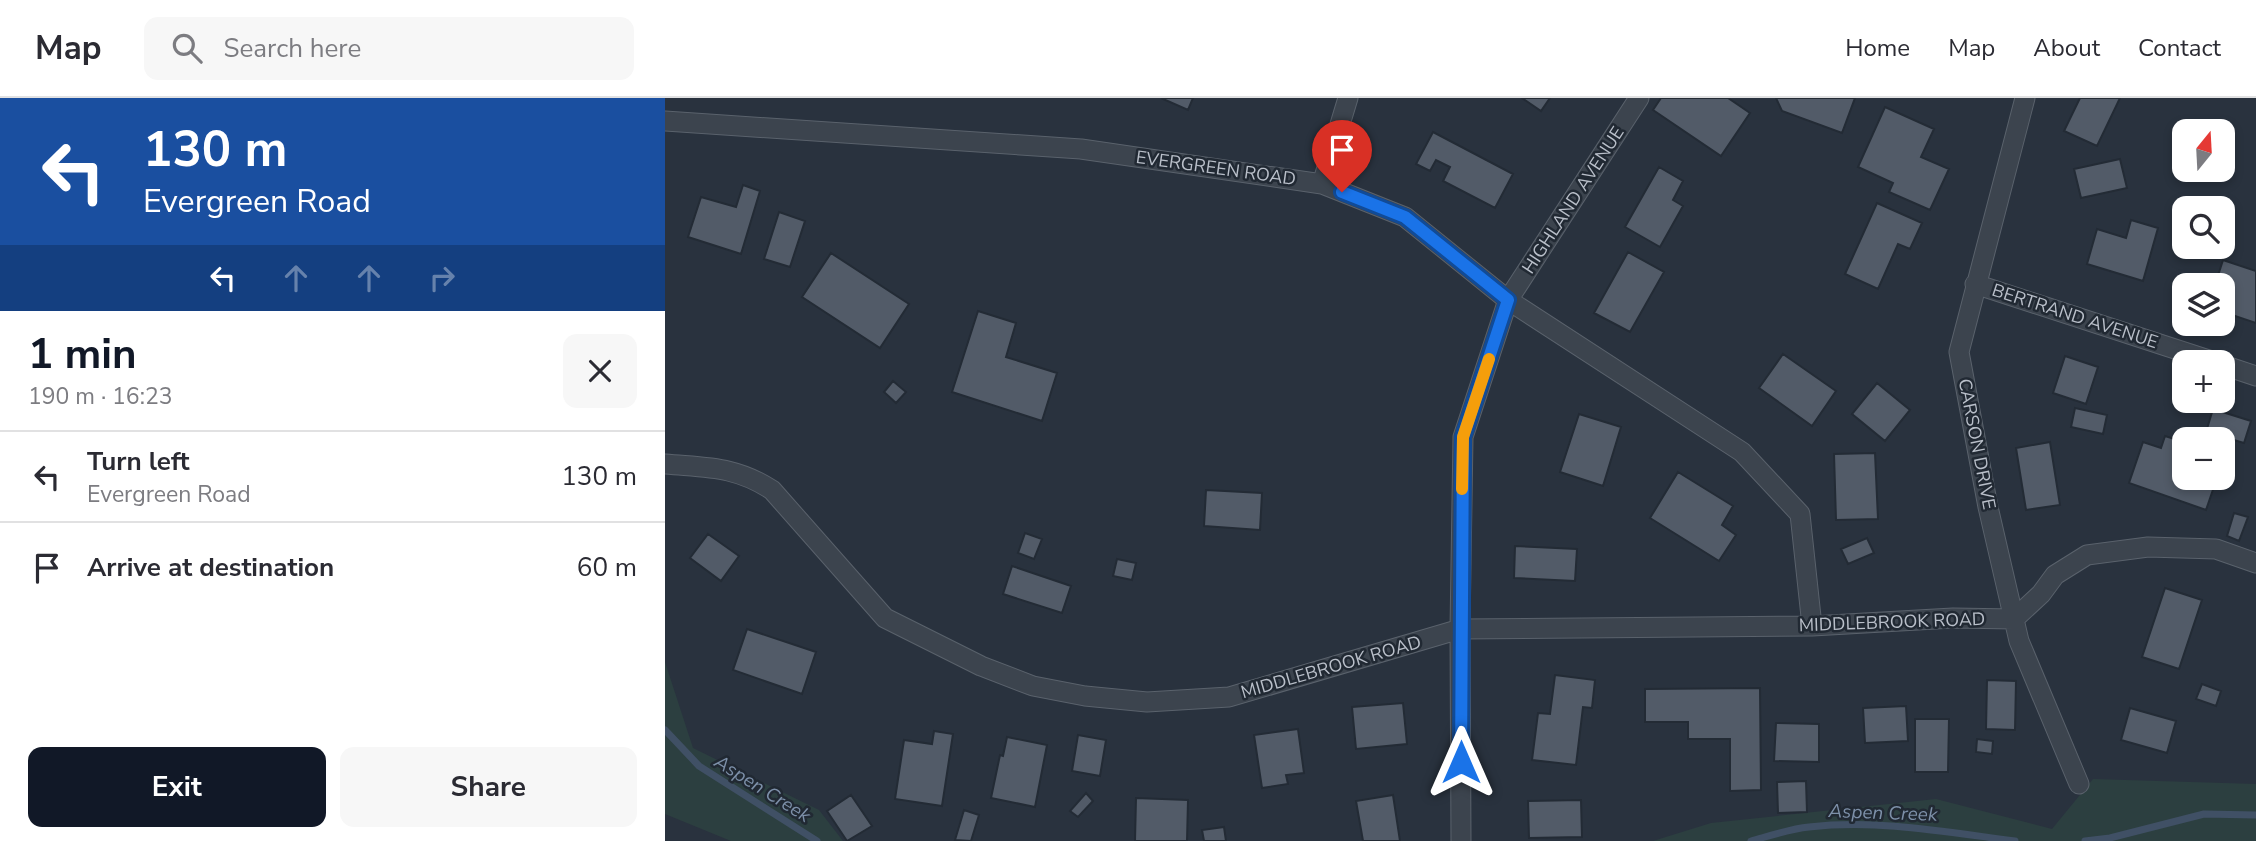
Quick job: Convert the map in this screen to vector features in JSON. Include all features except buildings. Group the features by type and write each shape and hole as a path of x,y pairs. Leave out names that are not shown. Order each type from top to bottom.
{"street":[{"path":"1322,184 1348,98"},
{"name":"HIGHLAND AVENUE","path":"1461,841 1463,437 1508,300 1639,98"},
{"name":"CARSON DRIVE","path":"2025,98 1959,352 1988,507 2019,641 2079,784"},
{"name":"EVERGREEN ROAD","path":"665,121 1081,149 1322,184 1405,217 1508,300 1742,452 1800,514 1812,626"},
{"name":"BERTRAND AVENUE","path":"1975,284 2178,350"},
{"path":"2235,369 2256,376"},
{"name":"MIDDLEBROOK ROAD","path":"665,464 729,470 752,477 772,490 885,618 981,666 1033,686 1085,696 1147,702 1229,697 1460,629 1812,626 1953,618 2014,619"},
{"path":"2014,619 2041,594 2055,575 2087,555 2148,547 2216,549 2256,563"}],"shaded area":[{"path":"665,662 693,748 819,810 843,841 731,841 665,814"},
{"path":"2093,779 2256,784 2256,841 1653,841 1711,823 1936,799 2052,829"}],"waterway":[{"name":"Aspen Creek","path":"665,730 699,766 817,841"},
{"name":"Aspen Creek","path":"2085,841 2110,838 2204,814 2256,815"},
{"name":"Aspen Creek","path":"1751,841 1802,828 1835,825 1912,828 2015,841"}],"slow traffic":[{"path":"1462,489 1463,437 1489,359"}],"route":[{"path":"1342,192 1405,217 1508,300 1463,437 1461,762"}]}
